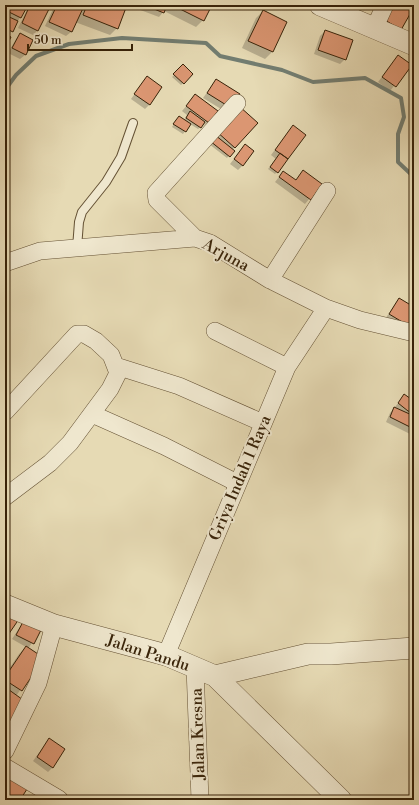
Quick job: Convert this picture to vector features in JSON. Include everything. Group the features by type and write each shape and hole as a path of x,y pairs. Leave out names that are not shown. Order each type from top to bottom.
{"street":[{"path":"320,5 374,29 414,44"},
{"path":"374,29 385,5"},
{"path":"195,238 157,200 156,193 237,103"},
{"path":"270,280 328,191"},
{"name":"Arjuna","path":"5,263 40,251 195,238 210,242 270,280 326,308 360,320 414,333"},
{"name":"Griya Indah 1 Raya","path":"166,655 287,367 326,308"},
{"path":"215,331 287,367"},
{"path":"5,412 77,334 84,334 96,341 111,355 118,373 110,389 92,414 70,443 50,463 5,497"},
{"path":"116,366 186,389 263,423"},
{"path":"92,414 164,446 237,483"},
{"name":"Jalan Pandu","path":"5,605 54,625 166,655 215,676 340,800"},
{"path":"5,752 38,683 54,625"},
{"path":"215,676 308,654 331,654 414,648"},
{"name":"Jalan Kresna","path":"196,668 200,800"},
{"path":"5,767 59,800"}],"lane":[{"path":"77,248 79,222 82,212 106,182 118,163 133,123"}],"building":[{"path":"7,5 28,5 21,18 5,10"},
{"path":"30,5 51,5 38,31 22,23"},
{"path":"57,5 84,6 72,32 49,22"},
{"path":"87,5 127,5 118,29 83,15"},
{"path":"144,5 167,5 164,13"},
{"path":"172,5 212,5 204,21"},
{"path":"395,5 411,5 414,7 401,30 385,20"},
{"path":"263,10 287,22 273,52 248,41"},
{"path":"5,15 18,21 13,32 5,28"},
{"path":"325,30 353,40 346,60 318,50"},
{"path":"20,33 33,40 26,55 12,48"},
{"path":"5,34 11,37 5,49"},
{"path":"398,55 412,65 396,87 382,77"},
{"path":"183,64 193,74 184,84 173,74"},
{"path":"147,76 162,87 150,105 134,94"},
{"path":"216,79 240,94 231,108 207,93"},
{"path":"195,94 218,111 209,123 186,106"},
{"path":"239,106 258,123 235,148 216,131"},
{"path":"190,111 205,122 201,128 186,118"},
{"path":"179,116 191,124 186,132 173,124"},
{"path":"293,125 306,135 288,159 275,150"},
{"path":"215,135 235,151 230,157 210,141"},
{"path":"245,144 254,151 243,166 234,159"},
{"path":"280,153 288,159 278,173 270,167"},
{"path":"303,170 322,184 311,200 279,177 283,171 296,180"},
{"path":"399,298 414,307 414,318 409,326 389,314"},
{"path":"404,394 414,401 414,413 408,411 398,403"},
{"path":"394,407 414,416 414,429 390,417"},
{"path":"5,610 19,619 6,638 5,637"},
{"path":"24,620 41,630 34,644 16,635"},
{"path":"26,646 44,658 22,691 5,680 5,677"},
{"path":"5,687 26,702 11,723 5,719"},
{"path":"49,738 65,749 53,768 37,757"},
{"path":"12,775 29,786 20,800 5,800 5,786"}],"waterway":[{"path":"5,90 16,75 36,56 69,44 122,38 206,43 220,56 282,70 313,82 365,78 401,98 404,117 398,134 398,162 414,177"}]}
